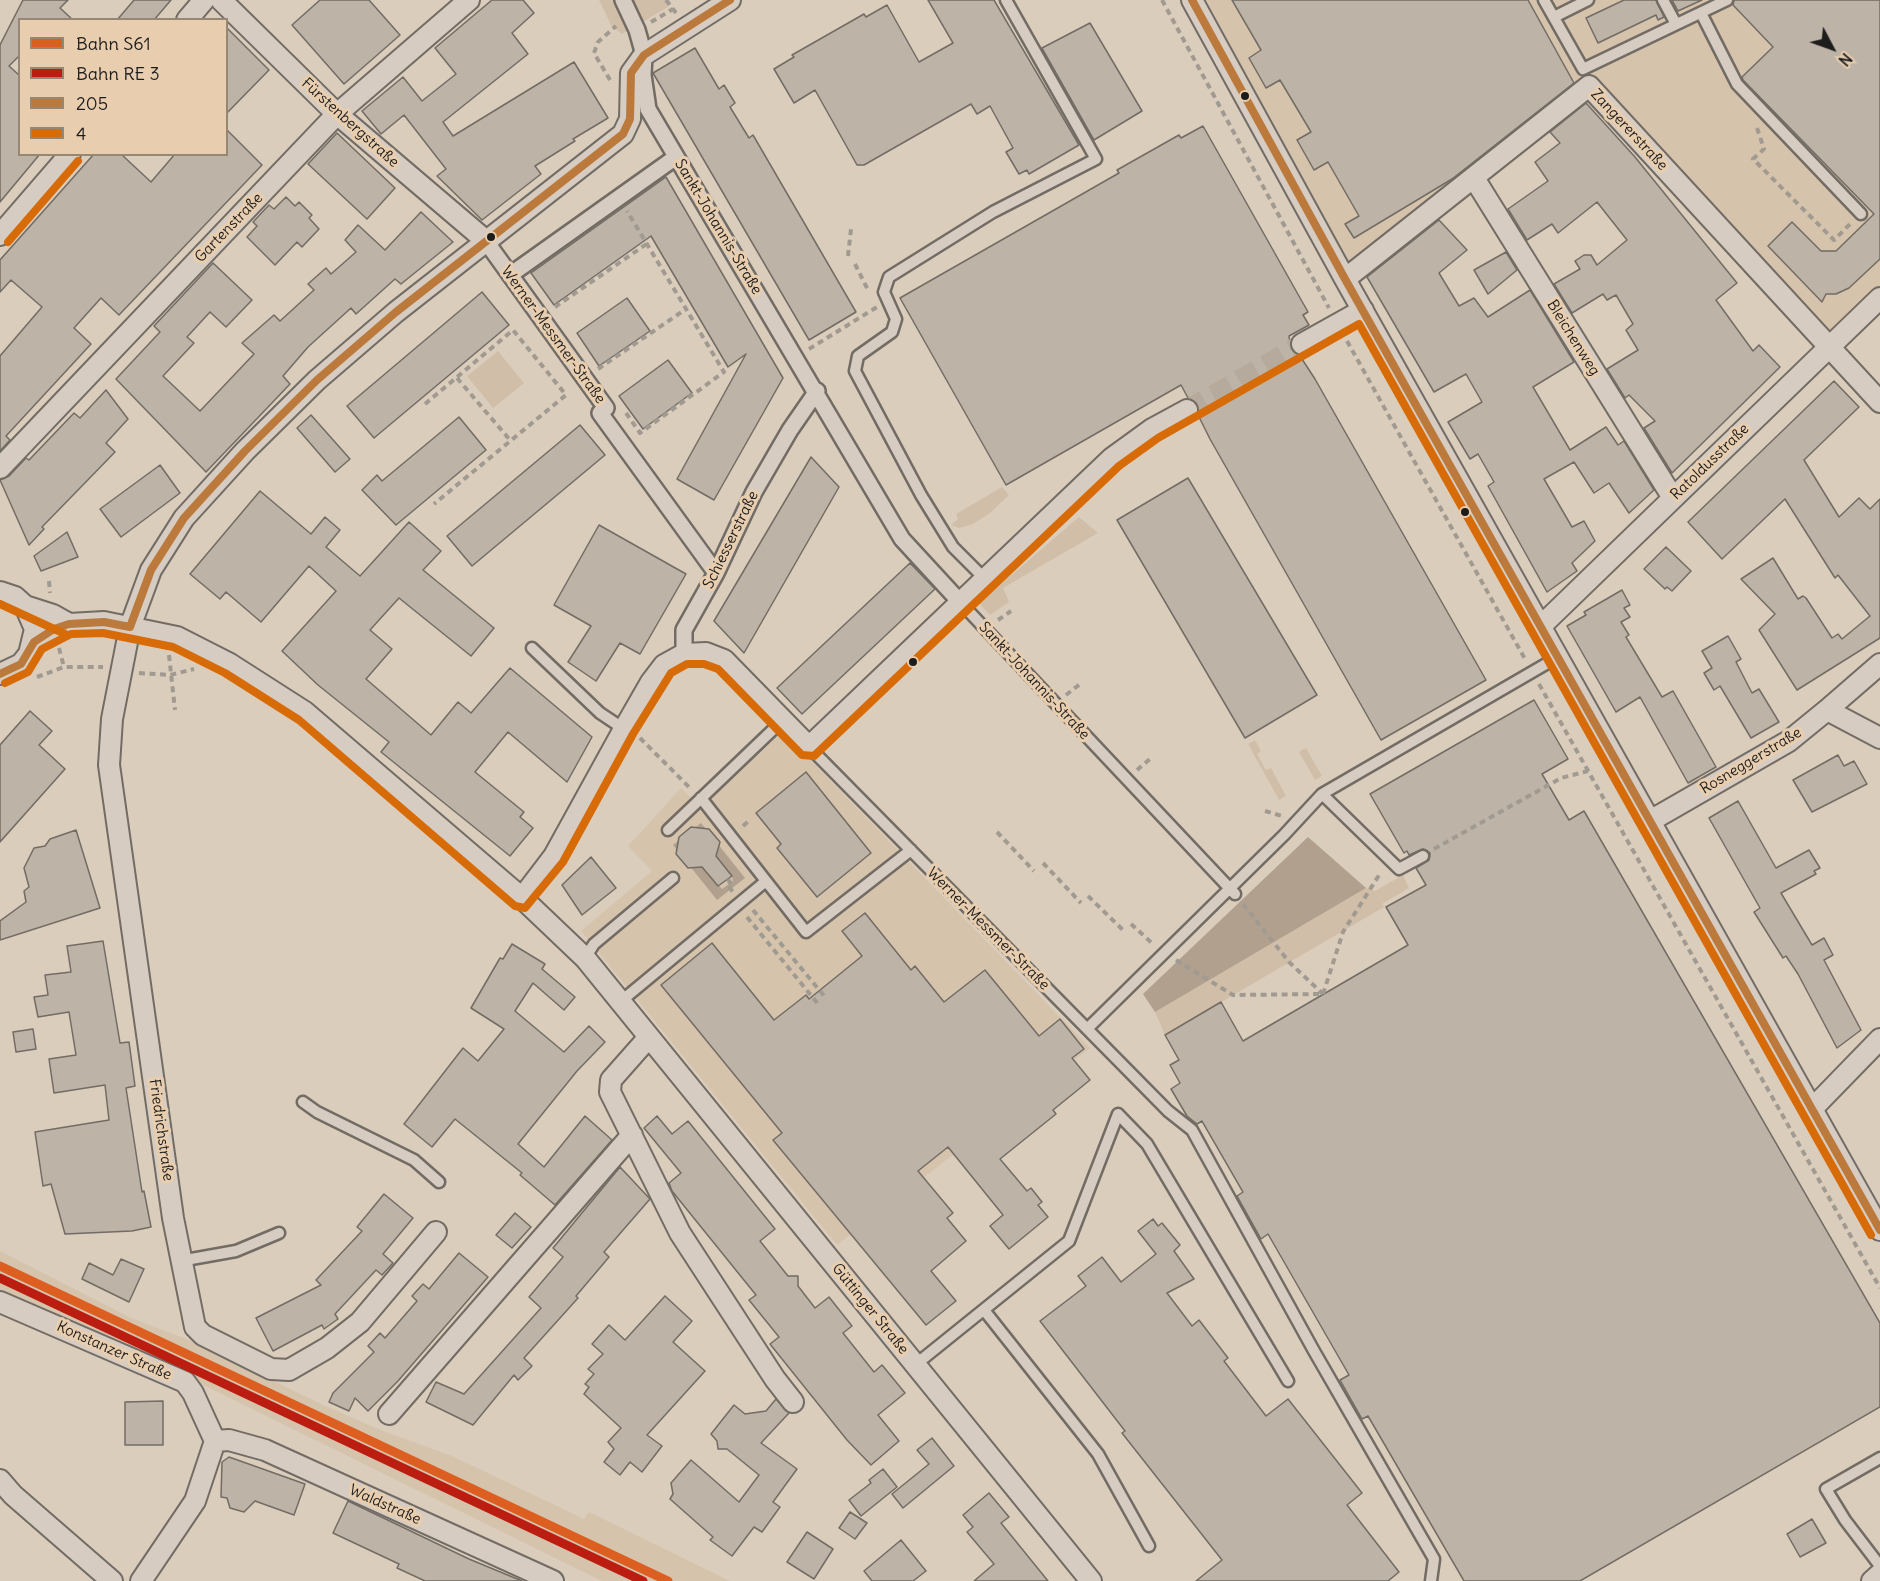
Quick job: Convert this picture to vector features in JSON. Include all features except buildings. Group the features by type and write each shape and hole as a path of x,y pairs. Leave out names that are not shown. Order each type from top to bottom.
{"street":[{"path":"189,18 204,0"},
{"name":"Fürstenbergstraße","path":"221,0 337,114 485,240"},
{"name":"Gartenstraße","path":"0,468 337,114 469,0"},
{"name":"Sankt-Johannis-Straße","path":"622,0 637,30 644,55 645,102 902,539 960,602"},
{"path":"644,55 730,0"},
{"path":"1192,0 1345,279 1880,1230"},
{"name":"Friedrichstraße","path":"436,1233 360,1322 303,1364 281,1371 203,1335 195,1327 180,1261 109,765 112,719 121,668 130,627 151,570 184,518 245,451 344,356 485,240 623,134 630,118 631,73 644,55"},
{"name":"Zangererstraße","path":"1345,279 1589,86 1880,402"},
{"path":"0,235 68,156"},
{"path":"510,275 676,157"},
{"name":"Bleichenweg","path":"1474,178 1673,498"},
{"name":"Werner-Messmer-Straße","path":"485,240 606,408 600,413 716,573"},
{"name":"Ratoldusstraße","path":"1540,626 1880,298"},
{"path":"1302,344 1363,310"},
{"name":"Schiesserstraße","path":"684,654 684,630 716,573 754,492 790,430 817,391"},
{"path":"522,898 554,856 651,682 664,666 684,654 706,653 724,660 809,747 1112,458 1152,429 1187,410"},
{"name":"Güttinger Straße","path":"0,592 15,597 25,606 53,615 69,624"},
{"path":"0,674 21,664 34,642 34,623 25,606"},
{"name":"Güttinger Straße","path":"34,642 54,629 69,624 104,622 177,637 230,664 304,712 522,898 585,958 1090,1581"},
{"name":"Rosneggerstraße","path":"1650,821 1789,741 1880,664"},
{"path":"1827,710 1880,738"},
{"path":"649,1036 611,1080 609,1087 680,1233 775,1379 793,1402"},
{"path":"1812,1109 1880,1039"},
{"path":"389,1414 632,1135"},
{"name":"Konstanzer Straße","path":"0,1302 185,1382 193,1393 215,1441"},
{"name":"Waldstraße","path":"215,1441 229,1440 265,1450 553,1581"},
{"path":"141,1581 195,1501 215,1441"},
{"path":"0,1480 13,1495 112,1581"},
{"path":"1872,1581 1880,1574"}],"lane":[{"path":"985,579 953,548 921,495 855,371 858,356 892,332 896,320 884,292 889,277 993,212 1095,159 1006,0"},
{"path":"1544,0 1583,69 1727,0"},
{"path":"1554,17 1588,0"},
{"path":"1663,0 1676,24"},
{"path":"1701,13 1737,84 1861,214"},
{"name":"Sankt-Johannis-Straße","path":"960,602 1232,891"},
{"path":"532,648 600,713 625,728"},
{"path":"1087,1029 1232,891 1322,794 1558,657"},
{"path":"668,830 782,721"},
{"name":"Werner-Messmer-Straße","path":"809,747 1168,1111 1192,1130 1314,1351 1434,1559 1431,1581"},
{"path":"1322,794 1399,869 1422,856"},
{"path":"701,798 806,932 910,850"},
{"path":"585,958 594,944 673,878"},
{"path":"620,1002 766,881"},
{"path":"303,1102 317,1112 414,1160 440,1182"},
{"path":"915,1365 1070,1241 1118,1114 1147,1144 1288,1381"},
{"path":"180,1261 236,1251 279,1233"},
{"path":"984,1310 1098,1454 1149,1546"},
{"path":"1880,1458 1826,1489 1845,1520 1880,1566"}],"path":[{"path":"637,30 673,9 666,0"},
{"path":"1162,0 1338,324 1880,1288"},
{"path":"629,99 623,97 602,70 594,53 598,42 630,14"},
{"path":"1743,91 1764,149 1753,159 1833,240 1861,214"},
{"path":"619,197 724,372 640,433 620,405"},
{"path":"848,256 851,229"},
{"path":"553,308 648,243"},
{"path":"795,357 877,307 855,264"},
{"path":"602,379 596,370 686,309"},
{"path":"425,404 513,330 566,394 434,504"},
{"path":"457,378 510,440"},
{"path":"610,426 626,413"},
{"path":"31,680 64,667 121,668 151,675 170,675 195,668"},
{"path":"170,675 175,710"},
{"path":"625,728 649,744 701,798"},
{"path":"1422,856 1561,778 1588,771"},
{"path":"745,825 751,819"},
{"path":"997,832 1034,871"},
{"path":"1042,863 1081,903"},
{"path":"1323,994 1342,932 1383,869"},
{"path":"1232,891 1289,962 1323,994"},
{"path":"1088,896 1124,931"},
{"path":"741,902 825,997"},
{"path":"741,902 818,1004"},
{"path":"1172,957 1233,995 1323,994"}],"shaded area":[{"path":"599,0 665,0 668,7 622,34 612,27"},
{"path":"1206,0 1880,0 1880,289 1828,340 1590,79 1347,264"},
{"path":"498,351 524,383 493,408 467,376"},
{"path":"1002,487 1009,495 990,513 973,524 959,528 951,525 958,519 956,514"},
{"path":"1079,517 1098,533 1003,588 1009,602 990,615 979,603"},
{"path":"783,732 1090,1048 837,1245 581,931 652,871 628,846 681,788 700,807"},
{"path":"1255,740 1261,751 1257,754 1266,770 1271,768 1286,796 1279,800 1248,744"},
{"path":"1306,748 1322,776 1315,780 1299,752"},
{"path":"701,823 745,878 717,900 673,845","holes":["700,863 732,876 733,881 722,889"]},
{"path":"1308,837 1366,888 1155,1012 1143,994"},
{"path":"1403,875 1409,888 1382,904 1384,907 1165,1035 1155,1012 1366,888 1375,891"},
{"path":"0,1251 131,1318 189,1340 321,1404 378,1429 452,1456 584,1519 589,1512 730,1581 602,1581 189,1378 0,1293"}],"tunnel":[{"path":"1187,410 1302,344"}],"rail line":[{"name":"S61","path":"0,1266 668,1581"}],"transit line":[{"name":"205","path":"0,674 21,664 34,642 54,629 69,624 104,622 130,627 151,570 184,518 245,451 317,380 396,312 623,134 630,119 631,73 644,55 730,0"},
{"name":"205","path":"1192,0 1345,279 1880,1230"},
{"name":"4","path":"8,242 78,161"},
{"name":"4","path":"5,683 28,672 42,649 71,634 103,633 173,647 225,673 299,720 515,906 525,908 563,862 633,734 671,673 687,664 704,664 718,669 802,755 814,756 1119,466 1158,438 1359,324 1871,1235"},
{"name":"4","path":"0,604 65,634"},
{"path":"0,1278 643,1581"}]}
